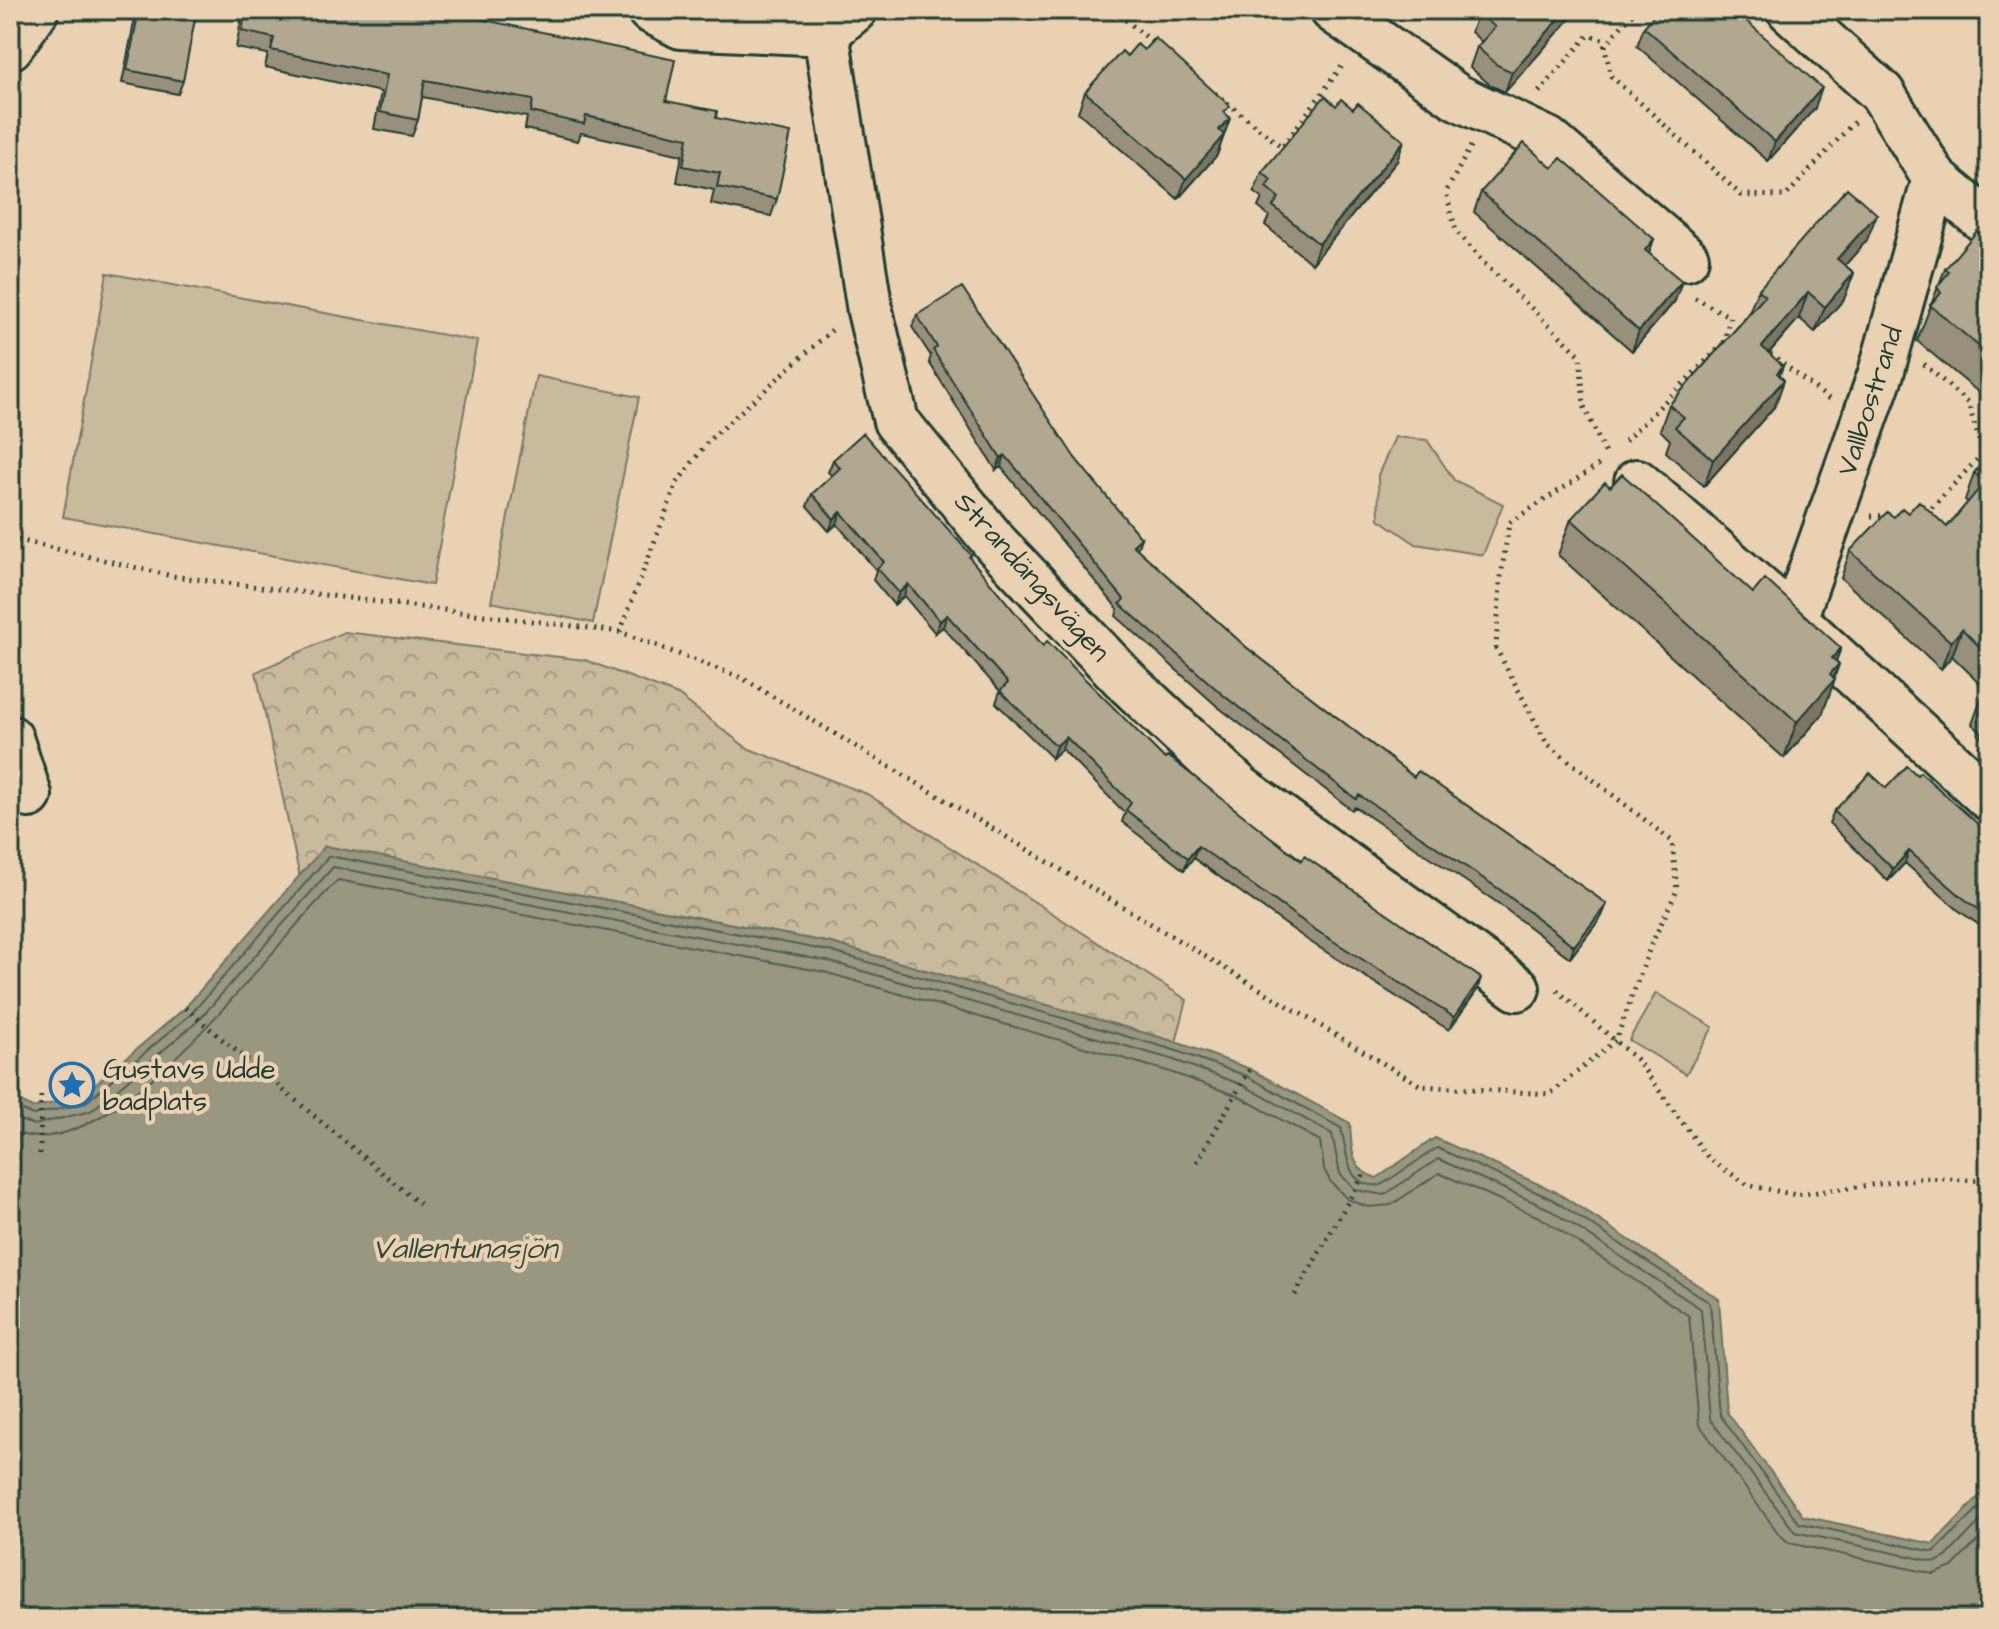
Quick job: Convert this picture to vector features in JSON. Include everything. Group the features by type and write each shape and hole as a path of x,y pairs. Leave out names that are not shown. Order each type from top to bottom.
{"street":[{"path":"10,47 36,10"},
{"path":"650,10 681,26 840,21"},
{"path":"1790,10 1882,93 1935,179 1989,224"},
{"name":"Strandängsvägen","path":"840,21 870,311 896,421 996,544 1108,662 1240,788 1517,988"},
{"path":"1350,22 1487,111 1548,140 1686,258"},
{"name":"Vallbostrand","path":"1794,619 1893,337 1935,179"},
{"path":"1622,471 1794,619 1989,798"},
{"path":"10,738 29,795"}],"path":[{"path":"1113,10 1162,49"},
{"path":"1605,47 1635,10"},
{"path":"1210,88 1282,147 1350,22"},
{"path":"1622,471 1584,406 1580,355 1482,261 1456,231 1446,192 1487,111 1589,35 1603,39 1611,76 1741,195 1786,196 1882,93"},
{"path":"10,538 172,576 620,632 742,678 1287,1009 1421,1086 1550,1094 1616,1040 1651,945 1677,890 1672,841 1547,744 1496,648 1500,583 1509,523 1622,471 1724,343 1730,317 1694,297 1686,258"},
{"path":"620,632 677,483 709,440 838,325 870,311"},
{"path":"1893,337 1968,403 1983,453 1926,514"},
{"path":"1724,343 1737,340"},
{"path":"1763,347 1863,425"},
{"path":"1830,518 1910,515"},
{"path":"1517,988 1533,978 1558,991 1616,1040 1637,1060 1709,1159 1748,1185 1796,1195 1923,1178 1989,1181"},
{"path":"185,1008 422,1206"},
{"path":"1197,1162 1250,1069"},
{"path":"40,1154 41,1092"},
{"path":"1295,1295 1364,1174"}],"green space":[{"path":"107,273 477,341 432,585 63,517"},
{"path":"536,376 639,397 593,623 491,602"},
{"path":"1395,437 1427,440 1454,480 1503,504 1483,555 1416,544 1379,519 1378,475"},
{"path":"344,632 585,660 678,695 747,748 867,794 1187,1000 1176,1042 831,943 325,846 300,878 256,672"},
{"path":"1656,993 1713,1027 1686,1074 1629,1040"}],"water":[{"name":"Vallentunasjön","path":"325,846 831,943 1176,1042 1250,1069 1350,1123 1352,1149 1357,1164 1361,1170 1377,1178 1435,1138 1556,1192 1719,1299 1727,1412 1803,1516 1933,1544 1989,1486 1989,1619 10,1619 10,1096 32,1108 80,1097 185,1008"}],"building":[{"path":"139,10 174,10 196,14 183,81 127,70"},
{"path":"246,10 437,10 675,60 666,101 717,111 716,118 791,133 777,199 717,187 720,173 683,166 688,138 586,116 584,124 531,112 533,100 425,80 418,120 380,112 387,75 271,50 274,38 242,31"},
{"path":"1481,10 1567,10 1512,72 1497,65 1477,47 1495,27 1478,13"},
{"path":"1658,10 1734,10 1822,88 1775,142 1644,27"},
{"path":"1155,38 1230,106 1224,112 1230,118 1219,130 1224,135 1186,179 1085,92 1122,51 1127,56 1137,44 1144,50"},
{"path":"1325,96 1336,106 1341,99 1353,109 1358,103 1404,141 1319,244 1273,206 1279,198 1266,187 1271,180 1262,172"},
{"path":"1524,143 1552,168 1561,158 1654,239 1645,250 1682,281 1639,331 1481,192"},
{"path":"1847,188 1877,214 1837,259 1854,273 1825,307 1808,292 1762,347 1783,366 1777,373 1784,380 1713,460 1675,427 1684,417 1669,405 1765,296 1758,290"},
{"path":"1977,231 1989,241 1989,355 1930,305 1941,293 1937,287 1949,272 1945,269"},
{"path":"962,287 1075,458 1141,538 1133,545 1246,647 1414,777 1418,771 1607,904 1574,946 1499,889 1359,795 1356,799 1223,695 1120,604 1124,599 1005,455 1001,458 933,350 937,347 917,315"},
{"path":"863,433 971,555 969,557 1043,646 1047,641 1165,759 1168,756 1301,861 1304,856 1481,978 1454,1017 1314,929 1198,846 1188,858 1126,810 1131,803 1066,737 1056,746 1000,691 1008,683 947,615 940,621 908,584 899,593 877,568 884,562 841,512 834,519 812,494 840,468 833,460"},
{"path":"1989,456 1989,575 1986,578 1989,581 1989,656 1962,629 1951,642 1850,551 1887,512 1894,517 1902,508 1908,513 1919,501 1947,527 1985,482 1974,473"},
{"path":"1622,474 1753,593 1765,579 1841,648 1832,658 1839,664 1830,674 1835,679 1797,722 1571,519 1605,482 1610,487"},
{"path":"1989,689 1989,704 1982,697"},
{"path":"1907,766 1917,775 1920,772 1989,834 1989,917 1909,851 1893,869 1834,811 1870,773 1886,788"}],"place":[{"name":"Gustavs Udde badplats","path":"72,1085"}]}
